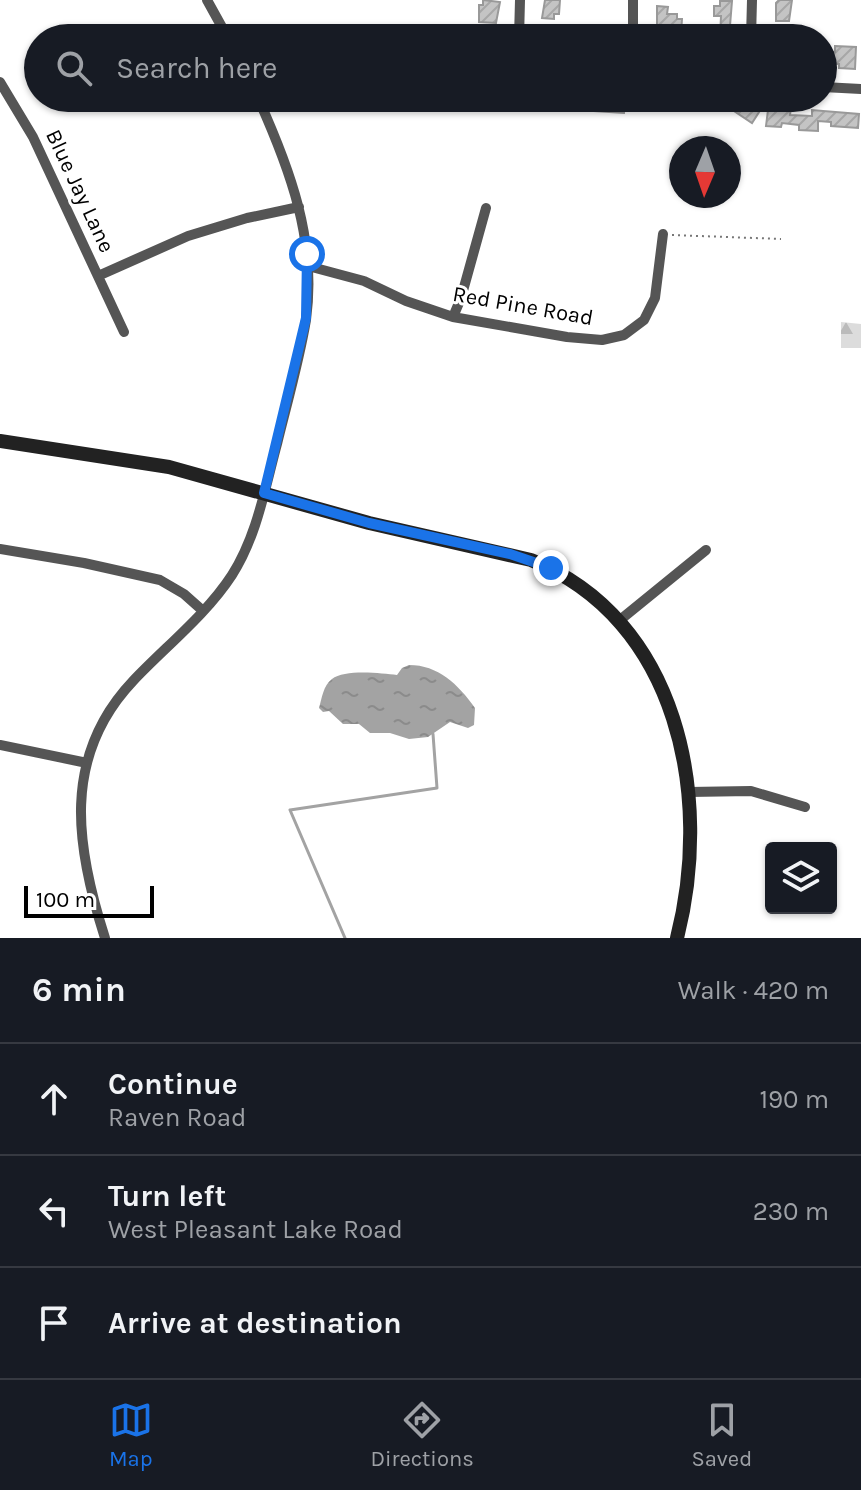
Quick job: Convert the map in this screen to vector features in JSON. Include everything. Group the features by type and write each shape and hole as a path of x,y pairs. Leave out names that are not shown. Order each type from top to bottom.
{"street":[{"path":"207,0 220,24"},
{"path":"519,24 520,0"},
{"path":"633,0 633,24"},
{"path":"751,24 752,0"},
{"name":"Blue Jay Lane","path":"0,82 33,137 124,332"},
{"path":"837,88 861,89"},
{"path":"105,938 87,875 80,832 87,763 102,725 125,690 218,593 239,564 264,493 306,318 308,266 299,207 287,164 264,112"},
{"name":"Blue Jay Lane","path":"98,276 217,226 299,207"},
{"path":"453,317 486,208"},
{"name":"Red Pine Road","path":"308,266 364,281 406,301 453,317 602,340 624,335 644,320 655,298 663,234"},
{"path":"0,441 169,467 369,523 531,560 579,584 620,620 642,651 665,696 681,746 689,792 690,844 677,938"},
{"path":"0,549 160,580 184,594 202,610"},
{"path":"620,620 706,550"},
{"path":"0,745 87,763"},
{"path":"689,792 751,791 805,807"}],"path":[{"path":"663,234 781,239"}],"green space":[{"path":"841,322 861,324 861,348 841,348"}],"water":[{"path":"409,665 438,672 462,691 475,708 474,725 468,728 450,722 428,737 409,739 390,733 370,733 359,724 343,724 329,711 323,712 319,708 327,685 338,676 363,672 397,675"}],"building":[{"path":"483,0 500,2 496,23 479,22 479,5 483,5"},
{"path":"545,0 560,0 559,14 554,14 554,19 542,18"},
{"path":"792,0 789,21 776,21 776,3"},
{"path":"720,1 732,1 730,24 721,24 721,16 714,16 714,6 720,6"},
{"path":"657,6 668,7 667,14 677,14 677,19 682,19 682,24 657,24"},
{"path":"837,46 856,47 855,69 839,68"},
{"path":"736,112 759,112 752,123"},
{"path":"768,112 812,116 812,112 859,114 858,128 831,126 831,122 818,121 818,131 799,130 799,125 782,123 781,127 766,126"}],"waterway":[{"path":"345,938 290,810 437,788 433,734"}],"route":[{"path":"307,254 306,318 264,493 409,533 510,554 551,568"}]}
